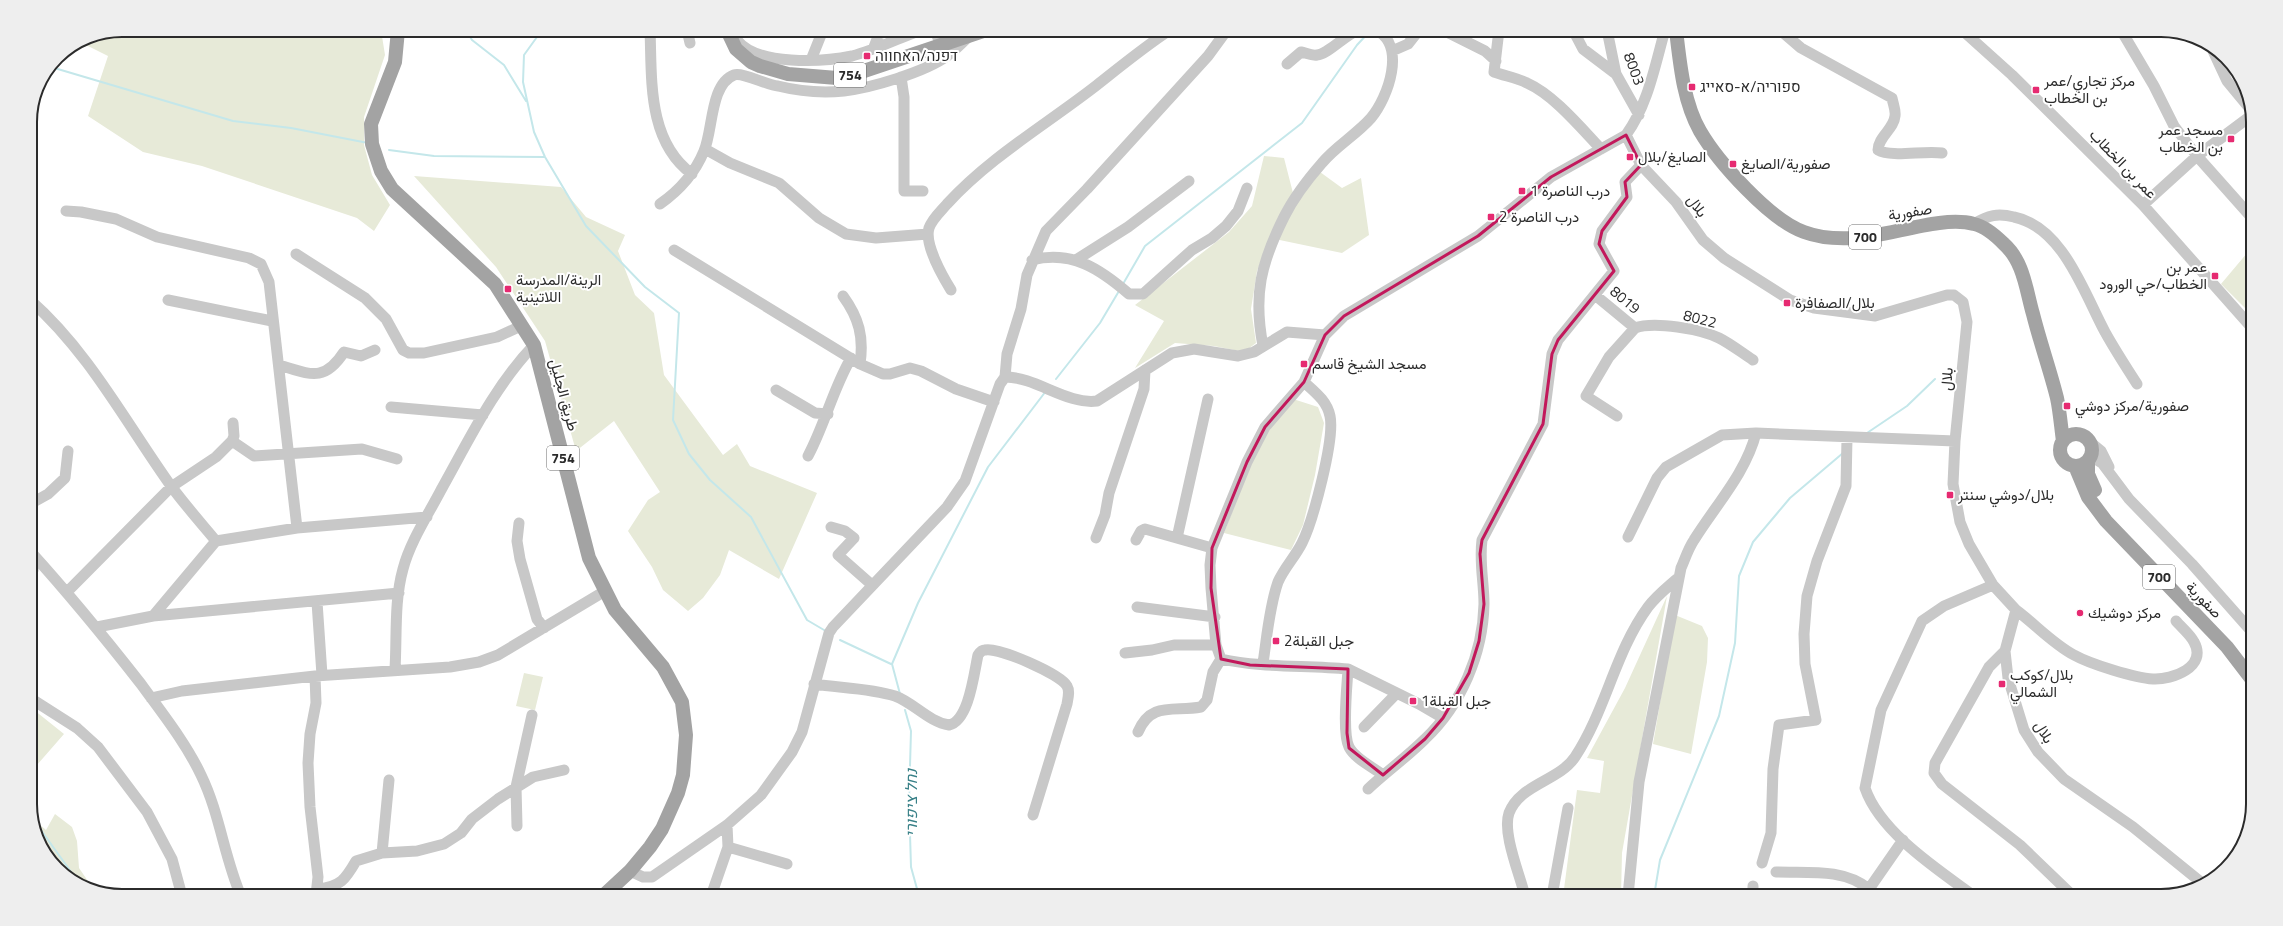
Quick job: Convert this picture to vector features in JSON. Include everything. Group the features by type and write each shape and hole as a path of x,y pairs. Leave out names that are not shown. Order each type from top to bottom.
{"main road":[{"name":"طريق الجليل","path":"398,37 396,62 371,124 372,144 381,171 392,189 495,284 534,345 589,558 615,610 664,667 679,696 685,719 686,752 678,793 662,829 630,871 611,889"},
{"name":"754","path":"730,37 736,49 751,62 788,74 815,78 837,78 861,72 967,37"},
{"name":"صفورية","path":"1677,37 1682,74 1689,104 1700,130 1725,165 1753,196 1792,226 1805,233 1832,238 1856,238 1946,224 1974,224"},
{"name":"700","path":"1974,224 2005,245 2017,259 2026,283 2058,400 2062,441 2060,446 2062,457 2065,462 2075,466"},
{"name":"700","path":"2058,400 2077,434 2087,438 2090,442 2090,458"},
{"path":"2062,441 2066,437 2077,434"},
{"name":"صفورية","path":"2090,458 2087,468 2090,481 2114,518 2234,642 2246,657"},
{"path":"2075,466 2090,458"},
{"name":"صفورية","path":"2075,466 2088,497 2106,521 2227,647 2246,672"}],"street":[{"path":"650,37 654,100 657,122 668,147 685,168 692,174"},
{"path":"689,37 690,43"},
{"path":"736,37 737,41 744,48 750,50 781,59 811,60 851,56 902,37"},
{"path":"811,60 820,37"},
{"path":"874,47 879,37"},
{"path":"938,37 941,46"},
{"path":"660,204 674,194 692,174 705,149 711,118 720,90 730,77 740,74 778,86 830,92 845,91 901,77 947,56 969,37"},
{"path":"951,290 939,271 928,234 933,219 959,191 989,165 1097,85 1136,53 1160,37"},
{"path":"630,871 643,877 652,877 727,825 761,795 792,752 802,732 828,633 838,620 948,507 965,481 994,402 1005,377 1008,354 1021,309 1032,260 1046,231 1052,223 1087,189 1208,56 1222,37"},
{"path":"1287,64 1301,52 1315,56 1322,54 1345,37"},
{"path":"1263,346 1258,321 1261,271 1284,216 1322,162 1359,131 1372,116 1383,96 1394,57 1390,43 1386,37"},
{"path":"1392,51 1408,44 1414,37"},
{"path":"1457,37 1485,51 1496,61"},
{"path":"1498,37 1494,72 1527,82 1541,91 1570,116 1602,149"},
{"path":"1576,37 1582,49 1616,74"},
{"name":"8003","path":"1608,37 1616,74 1639,114"},
{"path":"1221,659 1216,645 1210,565 1212,548 1247,462 1265,427 1304,382 1325,335 1344,316 1478,236 1551,177 1626,135 1639,114 1663,37"},
{"path":"1788,37 1801,48 1892,98 1895,120 1880,142 1878,150 1906,153 1922,151 1942,153"},
{"name":"عمر بن الخطاب","path":"1970,37 2018,81 2143,205 2246,321"},
{"path":"2125,37 2154,86 2174,126 2197,156 2246,211"},
{"path":"2216,57 2227,81 2243,100"},
{"path":"901,77 904,97 904,191 922,190"},
{"path":"2143,205 2197,156 2246,119"},
{"name":"بلال","path":"1626,135 1641,164 1676,202 1703,240 1724,258 1790,300 1814,308 1875,316 1947,295 1960,298 1965,308 1967,322 1954,441 1953,484 1960,522 1969,544 1993,585 2016,610 2005,651 2014,702 2024,730 2038,752 2064,779 2133,827 2198,880"},
{"path":"705,149 730,163 779,183 819,218 836,230 846,234 876,238 928,234"},
{"path":"1368,789 1425,739 1457,700 1469,674 1479,641 1484,604 1480,554 1482,540 1543,424 1552,354 1558,340 1614,271 1599,244 1602,231 1627,197 1625,182 1641,164"},
{"path":"1076,260 1128,227 1189,181"},
{"path":"1032,260 1057,256 1076,260 1107,275 1129,294 1143,294 1192,250 1212,238 1226,226 1238,211 1247,188"},
{"path":"66,212 81,212 116,219 156,237 249,258 261,264 270,282 272,322 290,455 297,528"},
{"path":"1974,224 1993,215 2005,214 2035,224 2050,238 2067,259 2105,333 2137,384"},
{"path":"674,250 855,361 883,374 890,374 910,368 920,371 956,389 994,402"},
{"path":"296,254 365,298 386,319 403,350 409,353 424,353 497,337 521,326"},
{"name":"8019","path":"1595,295 1635,328"},
{"path":"808,456 828,414 835,390 855,361 861,347 858,323 854,311 842,296"},
{"path":"168,300 272,322"},
{"path":"37,306 47,315 112,395 172,487 216,541"},
{"name":"8022","path":"1635,328 1662,326 1704,333 1719,338 1753,360"},
{"path":"1617,416 1586,396 1609,357 1635,328"},
{"path":"1005,377 1023,380 1092,402 1101,400 1172,353 1182,350 1194,349 1238,356 1254,352 1287,332 1325,335"},
{"path":"395,669 399,593 402,570 427,517 483,414 513,367 534,345"},
{"path":"279,365 316,374 329,371 344,352 361,356 375,350"},
{"path":"1096,538 1105,515 1109,493 1144,389 1145,370"},
{"path":"1263,663 1274,597 1279,581 1302,545 1314,514 1330,431 1330,416 1326,406 1319,395 1304,382"},
{"path":"776,390 815,413 828,414"},
{"path":"1177,538 1208,399"},
{"path":"391,407 483,414"},
{"path":"67,592 172,487 216,457 232,441 234,436 233,423"},
{"path":"1628,537 1657,478 1666,467 1722,435 1756,433 1848,438 1954,441"},
{"path":"1629,889 1639,782 1679,577 1693,542 1745,462 1753,447 1756,433"},
{"path":"1762,862 1771,833 1772,769 1779,725 1816,720 1805,664 1804,634 1808,596 1817,561 1846,486 1848,438"},
{"path":"232,441 254,456 290,455 362,449 397,459"},
{"path":"2090,442 2101,451 2112,475"},
{"path":"37,500 48,494 66,478 68,451"},
{"path":"2090,458 2102,463 2129,499 2192,564 2246,625"},
{"path":"153,616 216,541 297,528 427,517"},
{"path":"519,523 517,541 520,559 537,619 544,628"},
{"path":"830,527 845,531 854,538 838,555 872,585"},
{"path":"1136,540 1141,531 1145,529 1212,548"},
{"path":"37,559 97,627 151,698 186,748 202,776 222,834 232,876 238,889"},
{"path":"1523,889 1508,830 1510,812 1515,802 1530,789 1564,768 1574,758 1601,709 1620,658 1643,615 1656,598 1679,577"},
{"path":"1965,889 1930,863 1882,818 1869,799 1864,788 1881,710 1922,622 1944,606 1993,585"},
{"path":"151,698 182,692 318,675 395,669 450,667 478,662 498,655 605,591"},
{"path":"97,627 153,616 317,602 399,593"},
{"path":"317,602 318,675 316,703 310,734 308,763 317,889"},
{"path":"1137,607 1215,617"},
{"path":"2016,610 2073,655 2100,666 2153,679 2178,676 2190,667 2197,656 2194,642 2176,621"},
{"path":"1125,653 1152,650 1174,645 1216,645"},
{"path":"814,684 893,696 907,701 936,721 949,725 958,722 966,708 978,655 982,651 987,649 1012,655 1029,662 1060,680 1067,685 1069,693 1067,704 1033,814"},
{"path":"2005,651 1989,668 1935,763 1934,773 1942,784 2020,845 2066,889"},
{"path":"1221,659 1250,665 1263,663 1303,668 1348,669 1443,718"},
{"path":"1138,732 1143,719 1152,713 1163,710 1196,708 1204,704 1213,672 1221,659"},
{"path":"1348,669 1346,732 1349,748 1383,775"},
{"path":"1364,727 1397,693"},
{"path":"37,702 77,728 98,747 147,812 172,859 180,889"},
{"path":"517,826 516,787 532,715"},
{"path":"327,889 344,881 356,861 382,854 417,851 444,844 461,833 472,819 516,787 533,777 564,770"},
{"path":"382,854 389,780"},
{"path":"1553,889 1568,808"},
{"path":"713,889 728,847 727,825"},
{"path":"1874,889 1904,840"},
{"path":"728,847 787,864"},
{"path":"1776,872 1842,874 1858,880 1868,889"}],"highlighted area":[{"path":"1626,135 1641,165 1625,182 1627,197 1602,231 1599,244 1614,271 1558,340 1552,354 1543,424 1482,540 1480,554 1484,604 1479,641 1469,673 1443,718 1425,739 1383,775 1349,748 1347,733 1348,669 1250,665 1221,659 1211,588 1212,548 1247,462 1265,427 1304,382 1325,335 1344,316 1478,236 1551,177"}],"green space":[{"path":"122,37 382,37 385,55 364,117 364,145 372,175 390,205 374,231 357,218 202,166 143,152 88,116 108,56 86,45 106,39"},
{"path":"1264,156 1284,158 1293,193 1320,172 1342,188 1361,178 1369,235 1342,253 1270,238 1257,271 1251,309 1256,343 1244,352 1214,346 1175,343 1135,368 1164,321 1135,305 1229,232 1252,206"},
{"path":"414,176 561,187 586,217 625,235 618,251 635,295 654,313 664,375 723,455 737,444 750,466 817,493 779,579 729,550 720,575 703,598 688,611 663,590 652,567 628,531 648,500 660,492 614,421 576,451 545,341 496,267"},
{"path":"2246,254 2246,309 2221,284"},
{"path":"1293,399 1318,407 1324,423 1315,475 1303,525 1291,550 1224,533 1249,468 1269,429"},
{"path":"1667,596 1622,853 1621,889 1564,889 1577,790 1600,793 1604,761 1587,758 1625,688"},
{"path":"1675,615 1702,626 1708,638 1707,662 1691,754 1653,744"},
{"path":"524,673 543,677 535,710 516,706"},
{"path":"37,712 64,734 37,765"},
{"path":"55,814 72,827 77,841 79,868 88,881 75,875 55,856 43,836 40,825 46,830"}],"waterway":[{"path":"470,37 504,65 526,101"},
{"path":"537,37 524,55 523,82 534,132 545,157 586,226 645,287 679,313 673,420 689,454 710,480 751,517 807,620 824,630"},
{"path":"1123,284 1145,246 1302,123 1357,45 1364,37"},
{"path":"56,69 233,121 291,128 368,143"},
{"path":"389,150 434,156 545,157"},
{"path":"1056,379 1100,323 1119,291"},
{"path":"1867,433 1907,406 1935,379"},
{"path":"900,694 892,664 918,603 988,467 1046,391"},
{"path":"1655,889 1660,860 1719,716 1735,643 1739,576 1753,542 1790,498 1843,453"},
{"path":"840,640 891,664"},
{"name":"נחל ציפורי","path":"905,710 911,731 909,801 911,867 917,889"},
{"path":"42,832 71,872"}],"place":[{"name":"דפנה/האחווה","path":"867,56"},
{"name":"ספוריה/א-סאייג","path":"1692,87"},
{"name":"مركز تجاري/عمر بن الخطاب","path":"2036,90"},
{"name":"مسجد عمر بن الخطاب","path":"2231,139"},
{"name":"الصايغ/بلال","path":"1630,157"},
{"name":"صفورية/الصايغ","path":"1733,164"},
{"name":"درب الناصرة 1","path":"1522,191"},
{"name":"درب الناصرة 2","path":"1491,217"},
{"name":"عمر بن الخطاب/حي الورود","path":"2215,276"},
{"name":"الرينة/المدرسة اللاتينية","path":"508,289"},
{"name":"بلال/الصفافرة","path":"1787,303"},
{"name":"مسجد الشيخ قاسم","path":"1304,364"},
{"name":"صفورية/مركز دوشي","path":"2067,406"},
{"name":"بلال/دوشي سنتر","path":"1950,495"},
{"name":"مركز دوشيك","path":"2080,613"},
{"name":"جبل القبلة2","path":"1276,641"},
{"name":"بلال/كوكب الشمالي","path":"2002,684"},
{"name":"جبل القبلة1","path":"1413,701"}]}
